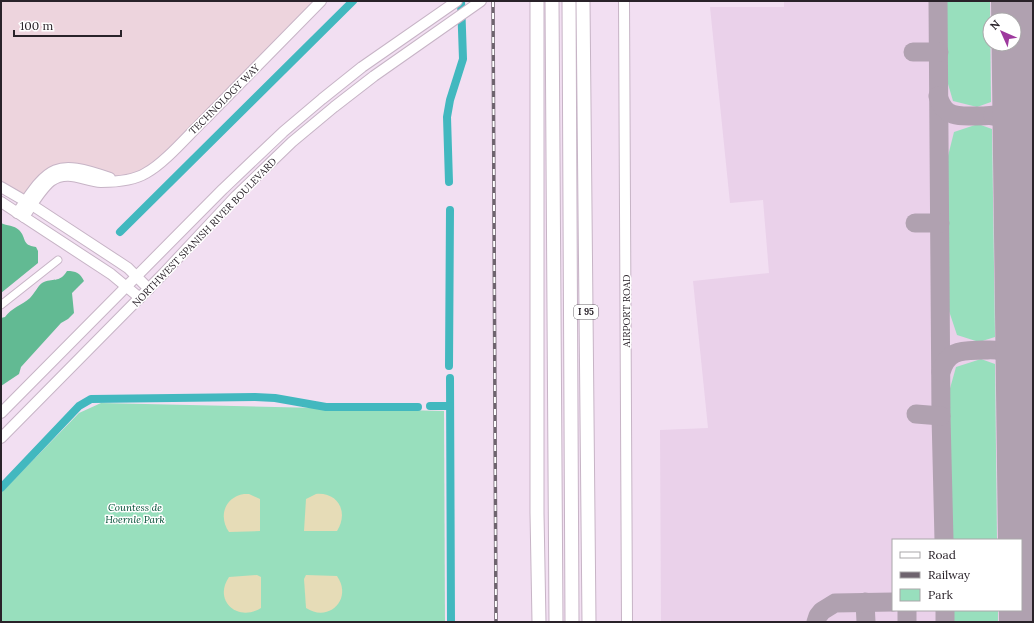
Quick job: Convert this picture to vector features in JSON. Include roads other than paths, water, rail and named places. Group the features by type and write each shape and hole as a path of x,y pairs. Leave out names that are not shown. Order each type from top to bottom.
{"highway":[{"path":"537,1 537,513 539,622"},
{"path":"552,1 556,622"},
{"path":"570,1 572,622"},
{"name":"I 95","path":"583,1 588,622"},
{"path":"537,513 555,410"},
{"path":"572,598 575,622"}],"street":[{"name":"TECHNOLOGY WAY","path":"21,215 42,178 50,172 59,169 76,168 117,181 139,176 151,170 161,162 321,1"},
{"name":"NORTHWEST SPANISH RIVER BOULEVARD","path":"1,412 223,189 292,124 362,67 457,1"},
{"name":"NORTHWEST SPANISH RIVER BOULEVARD","path":"1,438 140,298 236,196 292,142 358,88 482,1"},
{"name":"AIRPORT ROAD","path":"624,1 627,622"},
{"path":"1,187 29,203 119,262 149,288"},
{"path":"1,202 111,274 140,298"},
{"path":"1,305 58,260"}],"waterway":[{"path":"120,232 353,1"},
{"path":"449,182 447,117 450,100 463,59 461,1"},
{"path":"449,366 450,210"},
{"path":"450,378 451,622"},
{"path":"1,488 79,406 91,399 255,397 275,398 326,407 418,407"},
{"path":"430,406 450,406"}],"railway":[{"path":"493,1 496,622"}],"park label":[{"name":"Countess de Hoernle Park","path":"135,512"}]}
